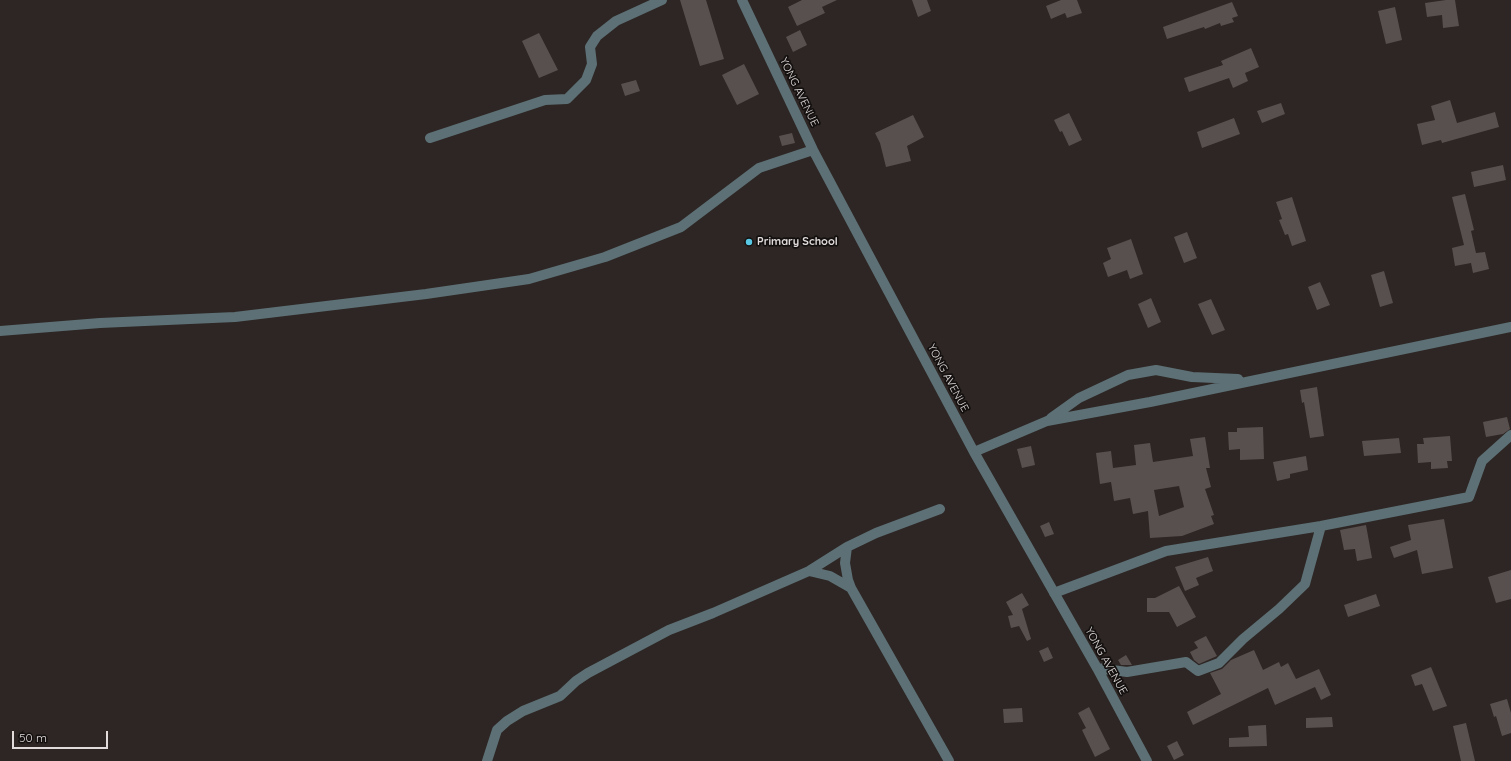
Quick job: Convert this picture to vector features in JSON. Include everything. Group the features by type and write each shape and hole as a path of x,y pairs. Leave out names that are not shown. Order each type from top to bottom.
{"street":[{"path":"430,138 545,100 567,98 586,80 592,64 590,47 597,36 616,21 662,0"},
{"name":"YONG AVENUE","path":"742,0 813,150 974,452 1097,668 1147,761"},
{"path":"0,331 100,323 235,317 418,295 529,279 605,257 681,227 759,168 813,150"},
{"path":"974,452 1047,421 1150,402 1254,379 1511,327"},
{"path":"1047,421 1079,398 1128,375 1156,370 1192,377 1254,379"},
{"path":"1054,593 1166,551 1321,526 1469,497 1482,461 1511,435"},
{"path":"487,761 497,730 507,721 523,711 560,696 576,681 588,673 669,630 713,613 809,571 847,547 876,533 940,509"},
{"path":"1097,668 1127,672 1186,662 1198,671 1219,663 1243,639 1279,609 1305,584 1321,526"},
{"path":"847,547 845,563 848,580 950,761"},
{"path":"809,571 830,576 852,588"}],"building":[{"path":"680,0 706,0 724,59 700,66"},
{"path":"802,0 837,0 822,7 825,13 797,26 788,7"},
{"path":"912,0 927,0 931,11 918,17"},
{"path":"1061,0 1077,0 1082,13 1067,18 1065,13 1051,19 1046,6"},
{"path":"1455,0 1459,26 1443,28 1442,15 1427,17 1425,3"},
{"path":"1232,2 1238,16 1232,18 1234,22 1221,26 1220,23 1205,29 1204,27 1167,39 1163,27"},
{"path":"1395,7 1402,40 1386,44 1378,11"},
{"path":"800,30 807,45 793,52 786,37"},
{"path":"539,33 558,70 539,78 522,41"},
{"path":"1251,48 1259,67 1245,73 1248,81 1233,88 1229,78 1189,92 1184,78 1223,65 1221,61"},
{"path":"744,64 759,94 737,105 722,75"},
{"path":"636,80 640,91 625,96 621,84"},
{"path":"1450,100 1457,123 1495,112 1499,127 1442,143 1441,140 1422,145 1417,124 1435,120 1431,106"},
{"path":"1281,103 1285,114 1262,123 1257,111"},
{"path":"1069,113 1082,140 1069,146 1062,131 1060,132 1054,120"},
{"path":"913,115 924,137 907,146 911,161 886,167 880,143 875,133"},
{"path":"1234,118 1240,134 1202,148 1197,132"},
{"path":"792,133 795,143 782,146 779,136"},
{"path":"1503,165 1506,180 1474,187 1471,172"},
{"path":"1465,194 1474,230 1471,231 1476,253 1485,252 1489,269 1473,273 1471,263 1455,266 1452,248 1464,245 1452,197"},
{"path":"1292,197 1306,241 1292,246 1288,234 1285,235 1279,220 1282,219 1276,202"},
{"path":"1187,232 1197,258 1184,263 1174,237"},
{"path":"1131,239 1143,274 1130,279 1127,270 1108,277 1103,263 1111,259 1107,248"},
{"path":"1384,271 1393,303 1380,307 1371,275"},
{"path":"1320,282 1330,305 1317,310 1308,287"},
{"path":"1151,298 1161,322 1148,328 1138,304"},
{"path":"1211,299 1225,330 1212,335 1198,304"},
{"path":"1317,387 1324,436 1310,438 1304,402 1302,403 1300,390"},
{"path":"1507,417 1510,429 1503,434 1486,437 1483,422"},
{"path":"1263,427 1264,459 1240,460 1240,449 1229,450 1228,432 1237,432 1237,428"},
{"path":"1450,436 1452,461 1447,461 1448,468 1431,469 1431,462 1418,463 1417,444 1424,444 1423,438"},
{"path":"1205,437 1210,468 1206,468 1211,487 1205,489 1214,515 1211,516 1214,524 1182,536 1150,538 1148,511 1133,514 1130,498 1114,501 1111,482 1100,484 1096,453 1111,451 1113,468 1136,465 1134,445 1150,443 1153,462 1193,456 1190,439","holes":["1179,486 1184,507 1159,516 1154,490"]},
{"path":"1399,438 1401,453 1364,456 1362,441"},
{"path":"1031,446 1035,465 1022,468 1017,449"},
{"path":"1306,456 1308,470 1290,474 1290,478 1277,481 1273,462"},
{"path":"1444,519 1453,568 1422,574 1417,550 1394,558 1390,547 1411,540 1408,525"},
{"path":"1049,522 1054,534 1045,537 1040,526"},
{"path":"1366,525 1372,558 1357,561 1355,549 1344,550 1340,530"},
{"path":"1208,557 1213,571 1196,578 1199,585 1185,591 1175,567"},
{"path":"1511,570 1511,599 1496,603 1488,577"},
{"path":"1179,586 1196,617 1177,627 1169,612 1147,612 1147,598 1155,598"},
{"path":"1022,593 1029,605 1022,609 1031,639 1027,641 1019,626 1011,628 1008,616 1013,615 1006,602"},
{"path":"1376,594 1380,606 1348,617 1344,605"},
{"path":"1206,636 1217,656 1199,664 1194,660 1190,652 1198,648 1194,642"},
{"path":"1048,647 1053,658 1044,662 1039,651"},
{"path":"1254,650 1263,670 1279,662 1281,667 1288,663 1296,679 1319,669 1331,695 1321,700 1315,687 1275,705 1268,688 1193,725 1187,712 1221,694 1210,673 1222,669 1231,660"},
{"path":"1126,655 1132,665 1121,665 1118,660"},
{"path":"1431,667 1447,706 1433,711 1422,684 1415,686 1411,675"},
{"path":"1507,699 1511,713 1511,733 1502,736 1496,716 1494,717 1490,704"},
{"path":"1089,707 1110,749 1095,757 1082,730 1086,728 1078,713"},
{"path":"1022,708 1023,722 1004,723 1003,709"},
{"path":"1332,717 1333,727 1306,728 1306,718"},
{"path":"1466,723 1475,761 1461,761 1453,726"},
{"path":"1266,725 1267,746 1229,747 1229,738 1249,737 1248,726"},
{"path":"1177,741 1184,755 1174,760 1167,746"}],"place":[{"name":"Primary School","path":"749,242"}]}
